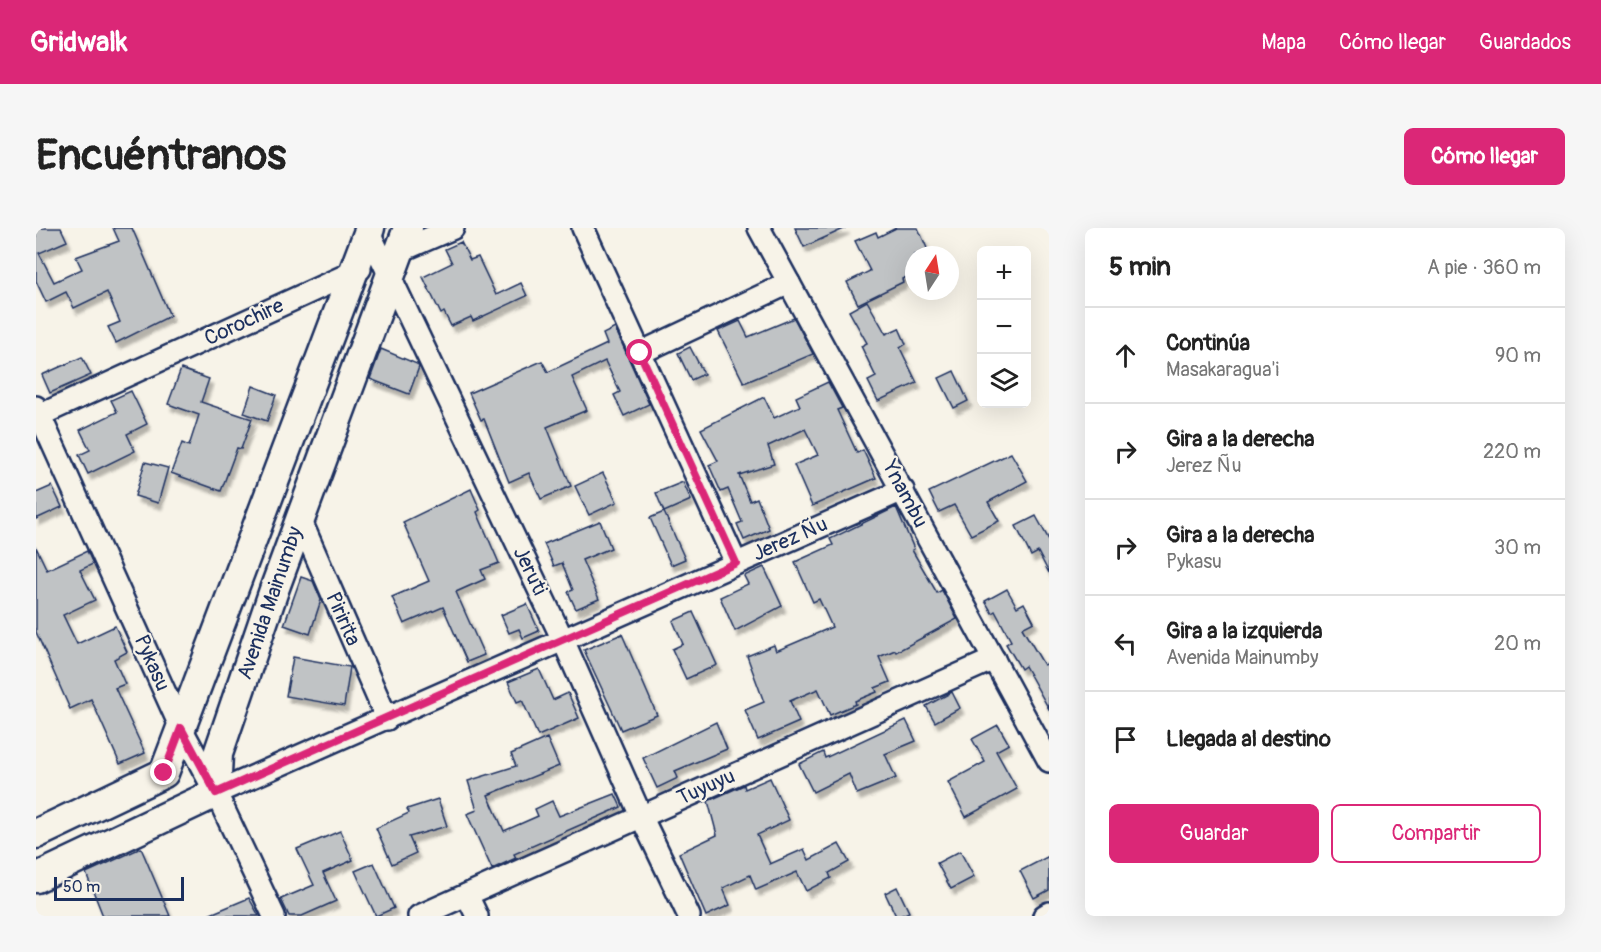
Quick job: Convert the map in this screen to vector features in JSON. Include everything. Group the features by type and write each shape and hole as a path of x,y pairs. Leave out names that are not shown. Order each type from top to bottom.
{"street":[{"name":"Corochire","path":"37,413 453,228"},
{"path":"583,228 736,563"},
{"name":"Ynambu","path":"759,228 1049,761"},
{"name":"Jeruti","path":"369,229 394,255 641,816 689,916"},
{"name":"Avenida Mainumby","path":"36,834 164,773 369,229"},
{"name":"Avenida Mainumby","path":"216,793 218,754 394,255"},
{"path":"640,353 789,283"},
{"name":"Pykasu","path":"37,413 181,728 216,793 274,916"},
{"name":"Jerez Ñu","path":"216,793 903,490"},
{"name":"Piririta","path":"300,519 387,719"},
{"name":"Tuyuyu","path":"418,916 994,659"},
{"path":"36,878 216,793"},
{"path":"467,895 477,916"},
{"path":"1044,916 1049,913"}],"building":[{"path":"36,228 61,228 67,241 39,253 54,282 82,269 76,257 119,241 113,228 132,228 170,316 116,343 108,327 120,322 107,292 74,308 66,292 46,302 36,281"},
{"path":"795,228 846,228 804,247"},
{"path":"896,228 918,228 926,246 905,246 903,282 858,304 847,282 870,271 855,241 876,232 878,237"},
{"path":"461,242 470,260 478,257 496,295 521,283 527,296 473,321 471,317 451,326 444,312 441,314 423,277 452,263 445,249"},
{"path":"867,301 886,334 899,328 906,344 900,348 917,383 878,401 868,381 876,377 861,346 867,343 849,311"},
{"path":"794,318 813,354 744,383 718,331 740,321 748,337"},
{"path":"615,328 649,404 624,416 614,395 620,392 605,361 572,377 587,410 547,427 571,486 541,499 529,473 509,482 484,419 481,420 469,393 542,361 548,372 607,344 603,334"},
{"path":"690,347 704,374 691,380 678,353"},
{"path":"381,349 417,364 419,367 409,394 370,379"},
{"path":"82,357 91,375 50,393 42,375"},
{"path":"181,369 209,379 201,402 252,419 241,449 237,448 221,491 171,473 182,443 189,446 199,415 168,404"},
{"path":"954,371 968,401 954,408 939,378"},
{"path":"828,382 842,408 837,410 857,453 863,450 876,478 812,506 794,465 818,455 805,429 768,446 774,464 739,475 750,501 757,498 769,529 744,540 737,524 742,522 728,489 721,492 709,465 718,461 701,429 764,397 774,418 800,406 796,397"},
{"path":"253,386 276,395 267,421 244,413"},
{"path":"131,391 147,424 127,434 135,451 88,474 79,455 90,450 80,430 117,412 111,400"},
{"path":"1011,453 1027,481 988,502 999,521 971,535 954,505 939,512 929,492"},
{"path":"145,462 168,468 158,503 135,496"},
{"path":"603,473 617,502 589,515 575,486"},
{"path":"683,482 691,500 664,512 656,493"},
{"path":"52,486 62,507 36,519 36,493"},
{"path":"471,489 480,510 477,512 499,563 481,570 485,579 456,592 484,655 467,662 443,607 404,624 392,597 429,581 403,522"},
{"path":"896,507 914,549 912,550 937,593 942,590 957,619 896,652 895,650 879,657 890,682 875,688 877,692 830,715 818,689 790,701 799,722 758,740 745,710 764,702 747,656 774,645 776,651 832,627 819,599 813,602 795,562 833,545 830,539"},
{"path":"664,512 685,559 671,565 650,518"},
{"path":"1036,516 1049,540 1049,573 1038,552 1031,556 1016,526"},
{"path":"600,521 611,548 582,560 599,599 576,609 568,592 573,590 562,563 554,566 544,544"},
{"path":"36,547 47,570 87,551 93,564 80,570 95,600 63,615 77,644 115,626 127,652 114,659 125,684 115,688 145,753 120,764 91,699 70,709 36,632"},
{"path":"764,567 782,606 735,631 720,597 748,584 744,576"},
{"path":"301,577 313,581 321,600 310,634 284,625"},
{"path":"1007,589 1017,607 1024,603 1034,622 1022,628 1044,665 1049,663 1049,709 1025,666 1021,669 1006,644 1011,641 995,611 992,613 985,601"},
{"path":"527,604 539,631 523,638 519,629 509,633 501,615"},
{"path":"693,612 717,665 686,679 672,649 683,644 673,621"},
{"path":"622,634 657,715 621,730 584,650"},
{"path":"293,657 350,667 344,706 286,696"},
{"path":"539,669 553,700 568,693 579,718 538,736 522,700 517,702 508,682"},
{"path":"952,692 960,708 935,722 926,706"},
{"path":"906,720 916,741 885,754 896,778 857,794 849,774 813,792 799,764 823,752 825,758"},
{"path":"716,722 727,749 675,771 678,778 657,788 643,758"},
{"path":"998,725 1009,744 996,751 1017,789 966,817 948,782 985,762 972,739"},
{"path":"547,738 559,766 488,795 504,831 538,816 535,809 552,801 559,816 615,794 621,807 514,854 516,858 492,869 467,814 477,810 468,781 516,766 511,754"},
{"path":"770,778 789,820 757,835 770,864 804,849 809,860 839,844 849,862 829,873 831,878 806,891 797,872 756,890 750,875 723,888 730,905 706,916 679,853 717,835 708,801 744,785 745,789"},
{"path":"438,799 447,826 409,837 416,853 392,864 376,828 409,813 407,809"},
{"path":"340,831 353,860 323,873 336,901 302,916 289,916 281,899 314,885 297,849"},
{"path":"141,848 170,916 103,916 86,873"},
{"path":"960,851 974,877 951,889 937,863"},
{"path":"1049,856 1049,890 1034,898 1020,871"},
{"path":"374,863 394,908 376,916 355,871"},
{"path":"897,887 909,912 900,916 896,916 885,893"},
{"path":"249,898 259,916 206,916"}],"route":[{"path":"164,773 181,728 216,793 736,563 640,353"}]}
